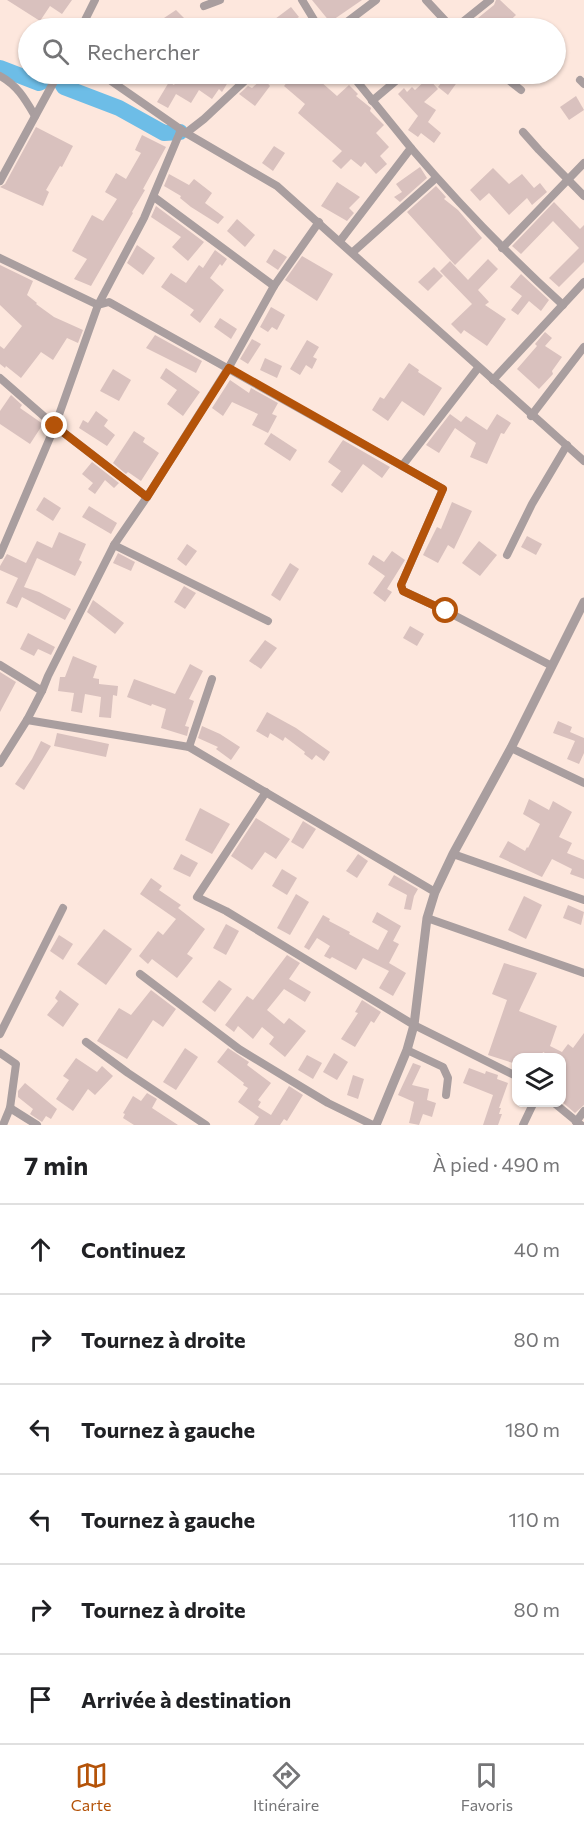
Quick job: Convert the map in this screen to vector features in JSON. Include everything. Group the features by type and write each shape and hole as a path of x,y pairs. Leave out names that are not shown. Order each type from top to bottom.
{"street":[{"path":"86,18 95,0"},
{"path":"204,6 220,0"},
{"path":"302,0 312,18"},
{"path":"352,18 376,0"},
{"path":"426,0 444,18"},
{"path":"467,18 490,0"},
{"path":"0,76 11,82 35,116"},
{"path":"0,181 53,84"},
{"path":"115,84 186,133 278,186 531,416 584,461"},
{"path":"0,555 55,426 98,305 154,197 180,132 186,133 204,119 241,84"},
{"path":"359,84 460,206 563,305"},
{"path":"372,100 392,84"},
{"path":"514,84 521,90"},
{"path":"523,132 584,196"},
{"path":"340,241 411,148"},
{"path":"502,248 584,163"},
{"path":"352,252 436,178"},
{"path":"154,197 274,286"},
{"path":"0,763 27,720 114,545 229,368 274,286 320,222"},
{"path":"0,258 98,305 109,302 443,489 401,585 403,591 552,666"},
{"path":"493,380 584,282"},
{"path":"531,416 581,357 584,347"},
{"path":"402,466 478,368"},
{"path":"0,378 55,426 147,497"},
{"path":"507,555 532,504 567,445"},
{"path":"114,545 268,621"},
{"path":"140,974 239,1049 328,1103 374,1125 407,1050 414,1025 427,918 435,892 583,608"},
{"path":"0,665 42,691"},
{"path":"189,747 212,679"},
{"path":"27,720 189,747 435,892"},
{"path":"511,748 584,783"},
{"path":"266,792 197,897 226,911 414,1025 512,1075"},
{"path":"453,854 584,900"},
{"path":"0,1034 63,908"},
{"path":"427,918 584,973"},
{"path":"86,1042 206,1125"},
{"path":"407,1050 443,1067 448,1078 446,1095"},
{"path":"0,1053 16,1064 10,1108 3,1125"},
{"path":"523,1125 532,1107"},
{"path":"559,1107 578,1124 584,1111"},
{"path":"10,1108 37,1125"}],"building":[{"path":"7,0 72,0 62,14 50,6 42,18 35,18"},
{"path":"312,0 362,0 336,18 327,18"},
{"path":"496,0 500,0 516,15 513,18 478,18 494,5"},
{"path":"291,7 299,17 297,18 276,18"},
{"path":"176,10 184,18 164,18"},
{"path":"168,84 227,84 222,92 219,89 212,99 199,90 191,103 176,94 168,108 157,102"},
{"path":"256,84 270,86 255,106 239,94 248,86 252,88"},
{"path":"286,84 323,84 337,96 349,85 358,94 356,96 371,108 370,111 384,125 376,133 389,147 380,156 387,164 376,174 365,162 361,167 351,159 341,169 332,161 342,151 298,113 305,104 284,86"},
{"path":"422,84 433,84 438,89 424,102 436,110 428,122 441,133 434,143 421,133 418,137 408,130 418,116 398,94 404,88 407,92 412,87 415,90"},
{"path":"440,84 456,84 448,95 438,87"},
{"path":"576,96 584,110 569,120 560,107"},
{"path":"36,127 73,146 46,190 49,192 43,206 0,187 5,184"},
{"path":"142,135 166,147 133,213 91,286 74,279 87,259 72,251 92,215 103,221 117,199 105,192 116,173 126,179 141,153 135,150"},
{"path":"274,146 285,153 273,171 262,163"},
{"path":"420,167 427,178 400,202 394,197 402,192 396,184"},
{"path":"493,168 509,184 522,174 534,188 540,183 547,192 532,205 527,198 509,215 489,193 480,201 470,190"},
{"path":"169,174 189,185 194,179 212,193 205,203 224,217 218,224 164,186"},
{"path":"337,182 360,197 349,208 354,213 347,221 321,206"},
{"path":"436,186 446,197 444,199 458,210 482,238 455,265 407,212"},
{"path":"554,202 580,229 584,225 584,262 559,287 549,278 579,248 553,221 521,254 512,246"},
{"path":"156,206 204,242 188,261 172,247 181,237 151,217"},
{"path":"237,219 255,235 245,247 227,231"},
{"path":"137,245 155,258 143,275 127,263"},
{"path":"274,249 287,257 278,270 266,262"},
{"path":"215,250 227,259 222,266 220,264 210,278 224,290 200,323 190,315 194,310 161,287 171,273 186,283 199,265 203,268"},
{"path":"302,256 333,274 317,301 285,280"},
{"path":"488,259 498,269 478,290 489,302 485,305 506,319 487,346 464,330 461,334 451,324 472,304 440,271 450,261 468,280"},
{"path":"0,265 33,281 27,295 36,304 54,317 83,330 78,343 67,338 53,360 41,352 21,378 0,364 0,346 4,349 22,326 0,305"},
{"path":"434,267 443,276 428,291 418,282"},
{"path":"521,274 549,300 541,311 529,301 518,315 511,310 522,296 510,287"},
{"path":"271,307 285,315 277,330 272,327 268,332 260,327"},
{"path":"220,318 237,329 231,339 214,327"},
{"path":"545,332 552,338 545,346 562,357 552,371 553,374 539,389 517,369 537,346 535,344"},
{"path":"155,335 202,361 196,373 146,348"},
{"path":"252,339 261,344 248,364 240,359"},
{"path":"307,340 319,347 313,357 317,359 312,369 306,365 300,375 290,369"},
{"path":"265,358 282,366 277,378 260,370"},
{"path":"409,363 442,388 424,416 402,401 388,421 372,410 380,397 384,399"},
{"path":"166,368 200,392 183,416 167,404 177,390 160,378"},
{"path":"113,369 131,380 119,401 100,391"},
{"path":"230,380 249,393 251,388 278,403 272,414 277,416 268,433 252,425 258,414 232,402 223,416 212,408"},
{"path":"11,395 22,405 20,408 43,424 30,444 0,424 0,411"},
{"path":"96,411 108,420 104,426 115,435 107,446 79,428 83,420 88,423"},
{"path":"450,414 461,422 466,416 487,430 497,414 511,423 504,434 501,433 487,464 470,457 476,443 455,428 439,453 426,445"},
{"path":"134,431 145,438 143,442 159,453 141,481 128,472 126,474 113,463"},
{"path":"271,433 297,450 290,461 264,444"},
{"path":"343,440 390,467 382,478 363,464 342,493 331,485 341,471 328,462"},
{"path":"92,462 119,483 114,488 105,480 95,494 88,489 93,483 82,474"},
{"path":"44,497 61,508 53,521 36,510"},
{"path":"452,502 472,511 454,549 448,545 438,563 423,555 437,527 441,529"},
{"path":"89,506 117,523 111,534 82,517"},
{"path":"59,532 86,544 79,560 82,562 75,576 37,558 24,587 39,592 71,609 65,620 22,597 17,608 6,603 18,578 0,570 7,554 26,563 37,541 52,548"},
{"path":"527,536 542,544 536,555 521,547"},
{"path":"479,541 497,555 480,576 462,563"},
{"path":"187,544 197,551 186,566 177,559"},
{"path":"392,551 405,560 387,589 392,592 385,602 373,593 385,576 368,564 373,555 384,562"},
{"path":"118,553 135,562 131,571 113,563"},
{"path":"290,563 299,569 280,601 271,595"},
{"path":"184,586 196,593 185,609 174,602"},
{"path":"93,600 124,623 115,634 87,612"},
{"path":"410,626 424,634 417,646 403,638"},
{"path":"28,633 55,647 51,655 38,649 34,656 20,649"},
{"path":"265,640 277,648 261,669 249,661"},
{"path":"73,656 97,666 93,678 99,679 99,684 118,686 117,696 113,695 111,718 99,717 101,697 85,694 82,713 71,711 74,693 58,691 60,677 65,677"},
{"path":"190,664 203,671 189,699 194,701 185,726 189,727 187,736 161,728 166,709 127,697 134,679 175,694"},
{"path":"0,672 16,682 0,712"},
{"path":"267,712 296,728 330,752 324,761 316,755 312,760 285,737 283,741 270,733 268,738 256,731"},
{"path":"558,721 572,727 570,732 584,738 584,753 579,764 567,759 575,741 553,733"},
{"path":"202,726 240,747 231,760 216,749 218,747 198,738"},
{"path":"57,733 109,744 106,757 54,746"},
{"path":"41,741 51,746 24,790 15,784"},
{"path":"529,799 549,810 553,801 572,812 559,837 572,843 567,853 584,860 584,879 570,874 572,869 552,859 542,877 499,857 508,841 525,851 528,848 540,824 523,814"},
{"path":"200,808 230,824 212,854 185,840"},
{"path":"256,818 290,839 276,859 265,852 252,870 231,856"},
{"path":"303,821 316,829 303,849 291,842"},
{"path":"181,854 198,863 190,877 173,869"},
{"path":"358,854 368,861 357,878 346,871"},
{"path":"282,869 297,878 287,895 272,886"},
{"path":"394,875 418,889 411,910 404,909 407,895 388,885"},
{"path":"151,878 162,886 159,890 181,905 178,908 205,929 187,954 193,958 177,978 152,959 148,964 139,956 158,931 163,935 176,919 140,894"},
{"path":"296,894 309,902 290,935 277,928"},
{"path":"524,896 542,905 526,939 508,930"},
{"path":"568,905 584,912 581,925 563,918"},
{"path":"377,912 401,926 393,941 399,944 389,963 406,973 393,996 379,988 389,971 363,958 356,970 332,957 330,959 324,956 330,946 317,938 309,950 304,947 323,915 330,919 329,921 350,932 349,934 378,950 388,931 372,922"},
{"path":"226,924 239,931 226,955 213,948"},
{"path":"104,929 132,949 106,985 77,964"},
{"path":"59,935 73,944 63,960 50,951"},
{"path":"287,955 300,963 289,979 311,992 305,1002 284,989 267,1010 284,1024 289,1018 306,1031 285,1057 269,1044 274,1037 262,1027 253,1039 238,1026 234,1032 225,1025 247,996 253,1000"},
{"path":"504,963 537,973 519,1011 557,1026 550,1046 562,1052 568,1044 573,1048 584,1033 584,1105 575,1113 566,1105 566,1053 512,1053 512,1063 488,1055 507,1000 492,994"},
{"path":"219,980 232,989 215,1012 202,1002"},
{"path":"60,990 79,1004 63,1027 47,1015 58,1001 55,998"},
{"path":"151,990 176,1009 163,1027 153,1020 127,1059 97,1041 119,1008 131,1015"},
{"path":"362,1000 381,1012 374,1023 371,1021 355,1047 341,1039 358,1013 355,1012"},
{"path":"185,1048 198,1057 176,1090 163,1082"},
{"path":"228,1048 249,1062 247,1065 271,1083 258,1100 261,1102 258,1107 271,1115 289,1086 303,1095 287,1121 284,1119 280,1125 254,1125 259,1117 238,1102 248,1088 217,1062"},
{"path":"334,1053 348,1062 337,1080 323,1072"},
{"path":"307,1055 322,1063 313,1079 298,1070"},
{"path":"76,1058 97,1072 102,1066 113,1076 95,1095 88,1089 73,1111 56,1099 69,1080 63,1076"},
{"path":"413,1063 421,1066 412,1085 429,1089 427,1100 436,1103 432,1117 423,1114 419,1125 409,1123 414,1102 398,1095"},
{"path":"469,1068 485,1074 486,1071 498,1075 497,1079 508,1083 499,1108 501,1108 499,1114 502,1114 498,1125 483,1125 493,1095 463,1083"},
{"path":"353,1075 364,1079 358,1099 347,1095"},
{"path":"25,1083 57,1109 51,1119 46,1116 42,1122 30,1114 33,1109 18,1097 18,1091"},
{"path":"147,1093 157,1099 152,1108 178,1125 134,1125 123,1118 125,1114 123,1113 133,1096 141,1101"}],"waterway":[{"path":"0,68 18,75"},
{"path":"62,84 64,87 119,108 164,133 180,132"}],"route":[{"path":"55,426 147,497 229,368 443,489 401,585 403,591 446,611"}]}
